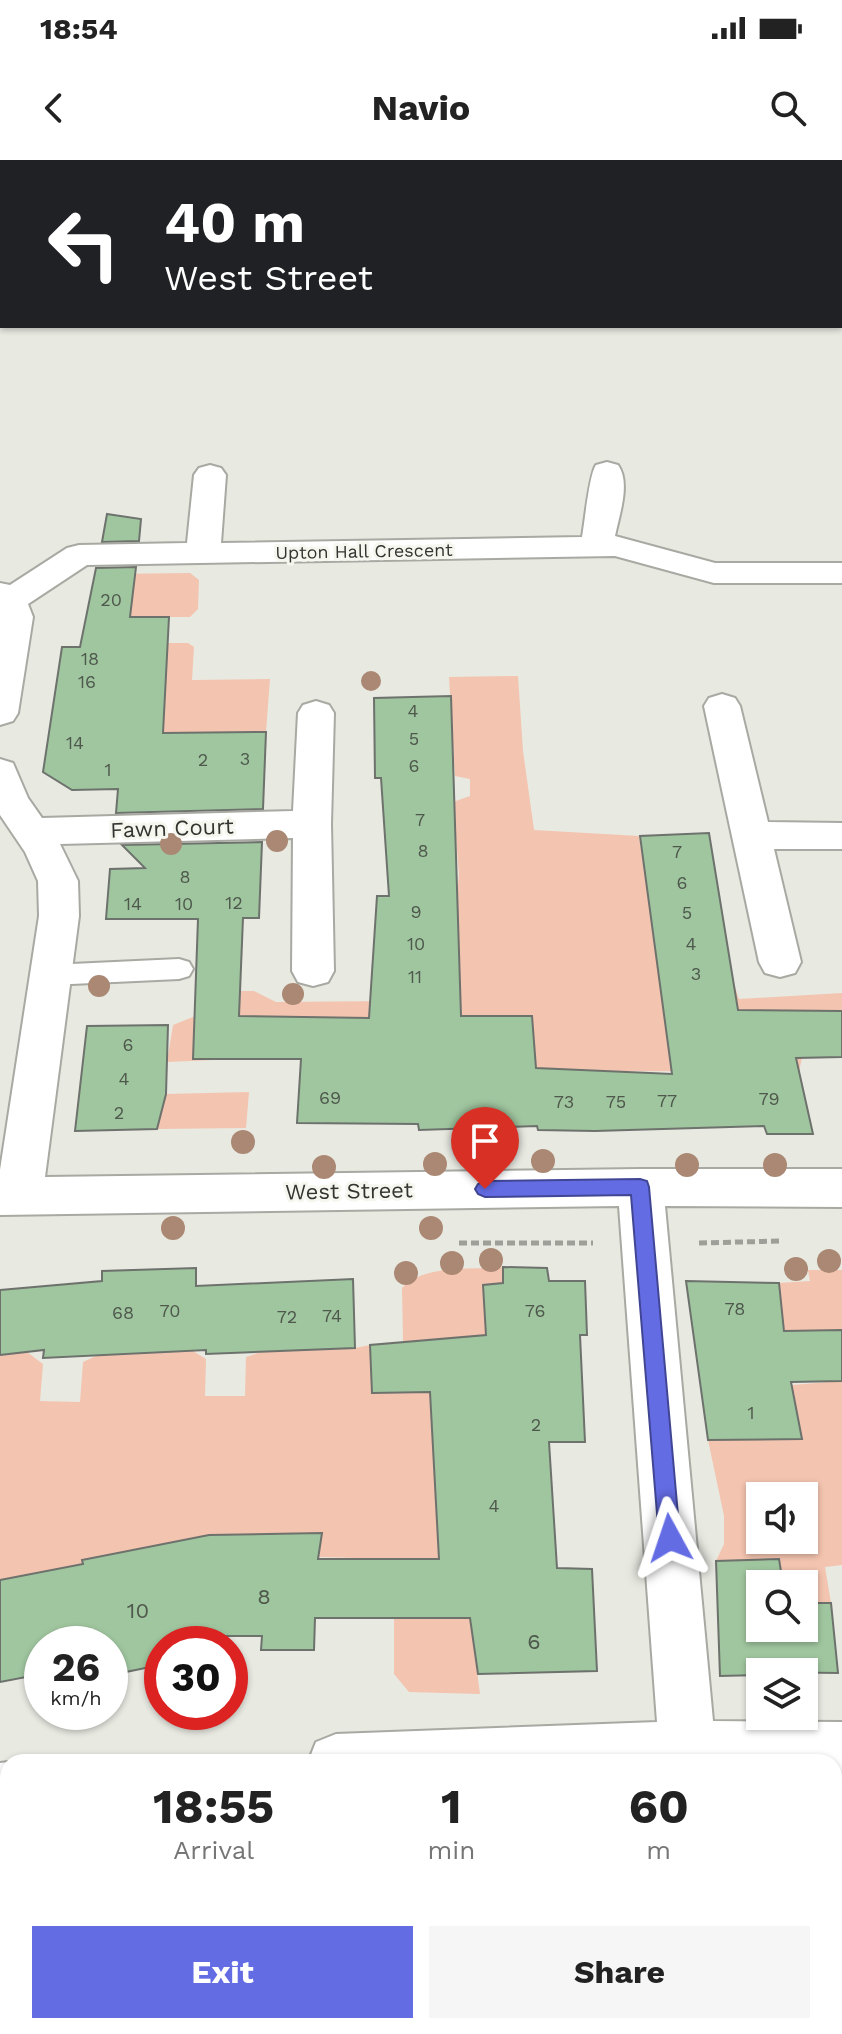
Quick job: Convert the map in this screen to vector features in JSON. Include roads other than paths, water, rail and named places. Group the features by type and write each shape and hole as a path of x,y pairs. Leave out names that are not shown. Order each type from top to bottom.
{"street":[{"path":"596,547 606,501 607,472"},
{"path":"203,553 210,475"},
{"name":"Upton Hall Crescent","path":"0,713 16,617 5,597 79,555 616,546 714,573 842,573"},
{"path":"722,706 780,962"},
{"path":"313,971 312,824 316,713"},
{"path":"0,772 17,823 58,881 59,916 9,1196"},
{"name":"Fawn Court","path":"17,823 312,824"},
{"path":"751,835 842,836"},
{"path":"640,1187 687,1749"},
{"name":"West Street","path":"9,1196 640,1187 842,1188"},
{"path":"552,1754 687,1749 842,1750"}],"lane":[{"path":"50,975 179,969"}]}
